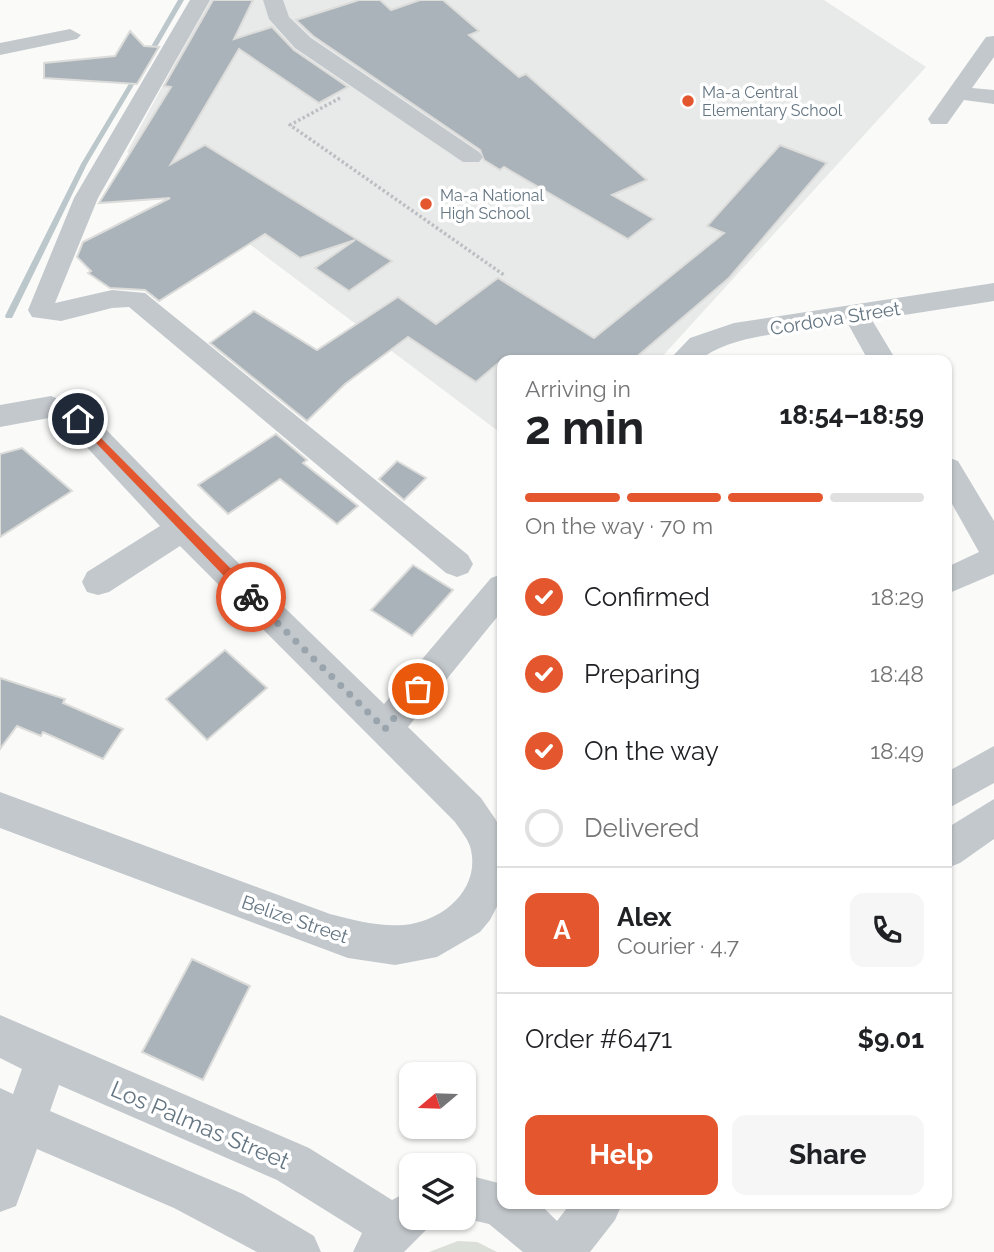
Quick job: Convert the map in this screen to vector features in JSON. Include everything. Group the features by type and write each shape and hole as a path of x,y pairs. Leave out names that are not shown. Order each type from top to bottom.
{"street":[{"path":"200,0 91,189 41,301 41,310 55,313 114,298 136,299 457,564"},
{"path":"273,0 279,19 289,32 471,158"},
{"path":"0,49 70,35"},
{"path":"939,119 994,43"},
{"path":"957,93 994,97"},
{"name":"Cordova Street","path":"688,355 699,345 715,338 994,292"},
{"path":"855,314 879,355"},
{"name":"Belize Street","path":"0,416 51,407 78,419 181,528 468,810 483,833 491,857 489,883 478,907 454,928 430,941 404,945 368,943 330,934 2,814"},
{"path":"952,478 994,549"},
{"path":"98,582 181,528"},
{"path":"952,578 994,560"},
{"path":"385,729 497,594"},
{"path":"952,789 994,763"},
{"path":"952,846 994,817"},
{"name":"Los Palmas Street","path":"0,1036 47,1059 253,1145 341,1192 394,1231"},
{"path":"0,1190 12,1115 47,1059"},
{"path":"12,1115 226,1209 298,1252"},
{"path":"476,1197 497,1201"},
{"path":"517,1209 537,1230 552,1252"},
{"path":"561,1252 594,1209"}],"path":[{"path":"365,85 290,125 504,275"}],"shaded area":[{"name":"Ma-a National High School","path":"209,0 824,0 926,67 664,355 497,355 497,430 127,152"},
{"path":"458,1241 477,1242 497,1252 429,1252"}],"building":[{"path":"213,0 253,0 234,39 272,27 294,50 348,87 319,103 239,49 171,164 205,145 392,261 349,291 315,268 355,240 300,258 265,234 159,301 145,290 110,288 88,273 91,271 77,257 83,242 170,198 99,203 171,87 164,86"},
{"path":"359,0 380,0 391,10 420,0 443,0 479,31 469,35 519,77 526,74 647,180 612,195 654,219 628,239 504,167 500,170 484,160 480,150 313,36 296,20"},
{"path":"130,31 144,46 159,47 137,84 44,78 44,63 115,56"},
{"path":"780,145 827,163 729,278 639,355 497,355 497,364 476,382 408,337 345,384 307,421 210,343 254,311 317,350 398,297 436,324 498,278 594,338 724,233 707,226"},
{"path":"276,434 307,460 303,463 358,506 337,524 280,479 228,514 198,485"},
{"path":"22,448 72,491 0,537 0,454"},
{"path":"397,461 426,478 404,500 379,479"},
{"path":"413,565 453,590 412,636 371,610"},
{"path":"225,650 267,688 207,740 166,699"},
{"path":"0,678 65,699 63,703 123,729 103,759 43,732 41,736 17,726 0,749"},
{"path":"192,959 250,986 203,1080 142,1052"}],"waterway":[{"path":"148,57 181,0"},
{"path":"9,316 84,164 138,73"}],"way so far":[{"path":"251,597 385,729 418,689"}],"place":[{"name":"Ma-a Central Elementary School","path":"688,101"},
{"name":"Ma-a National High School","path":"426,204"}],"route":[{"path":"78,419 181,528 251,597"}]}
